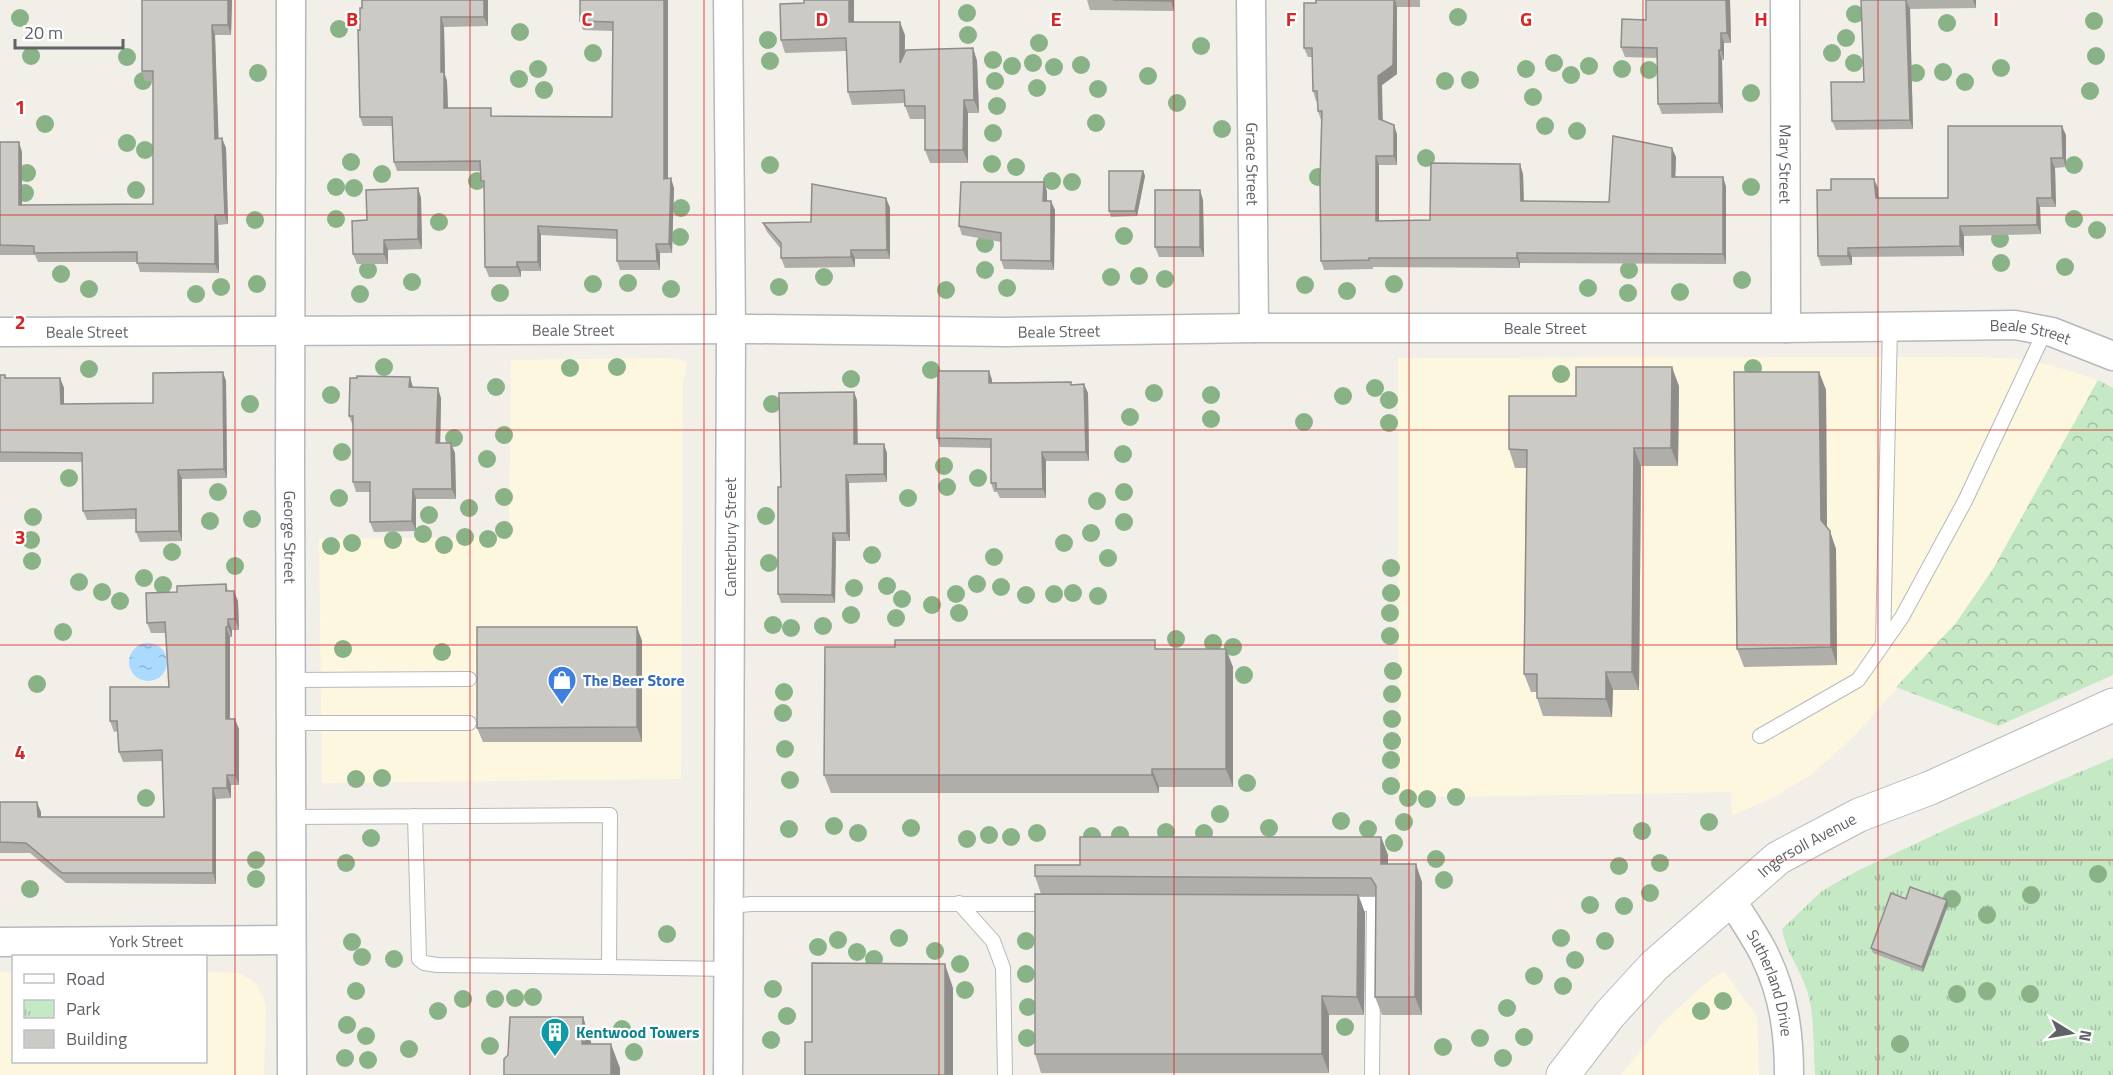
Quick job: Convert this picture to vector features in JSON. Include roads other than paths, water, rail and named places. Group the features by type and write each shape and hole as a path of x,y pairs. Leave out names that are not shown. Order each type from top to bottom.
{"street":[{"name":"George Street","path":"291,0 292,1075"},
{"name":"Canterbury Street","path":"728,0 731,329 728,1075"},
{"name":"Grace Street","path":"1251,0 1254,328"},
{"name":"Mary Street","path":"1785,0 1786,328"},
{"name":"Beale Street","path":"0,332 731,329 1007,332 1254,328 1786,328 2015,325 2045,331 2113,356"},
{"name":"Ingersoll Avenue","path":"1563,1075 1610,1014 1654,966 1778,858 1859,815 1930,788 2113,705"},
{"name":"Sutherland Drive","path":"1731,899 1766,957 1783,1004 1789,1052 1789,1075"},
{"name":"York Street","path":"0,942 291,940"}],"lane":[{"path":"1883,644 1890,326"},
{"path":"1760,736 1858,680 1902,617 1965,501 2045,331"},
{"path":"291,680 469,680"},
{"path":"291,723 469,723"},
{"path":"291,817 610,815 609,967"},
{"path":"415,816 419,959 424,963 729,969"},
{"path":"959,903 993,941 1003,968 1005,1075"},
{"path":"728,906 752,904 1072,904"},
{"path":"1328,904 1374,904 1372,1075"}],"water":[{"path":"148,643 162,648 167,662 162,676 148,681 134,676 129,662 134,648"}],"place":[{"name":"The Beer Store","path":"562,706"},
{"name":"Kentwood Towers","path":"555,1058"}]}
